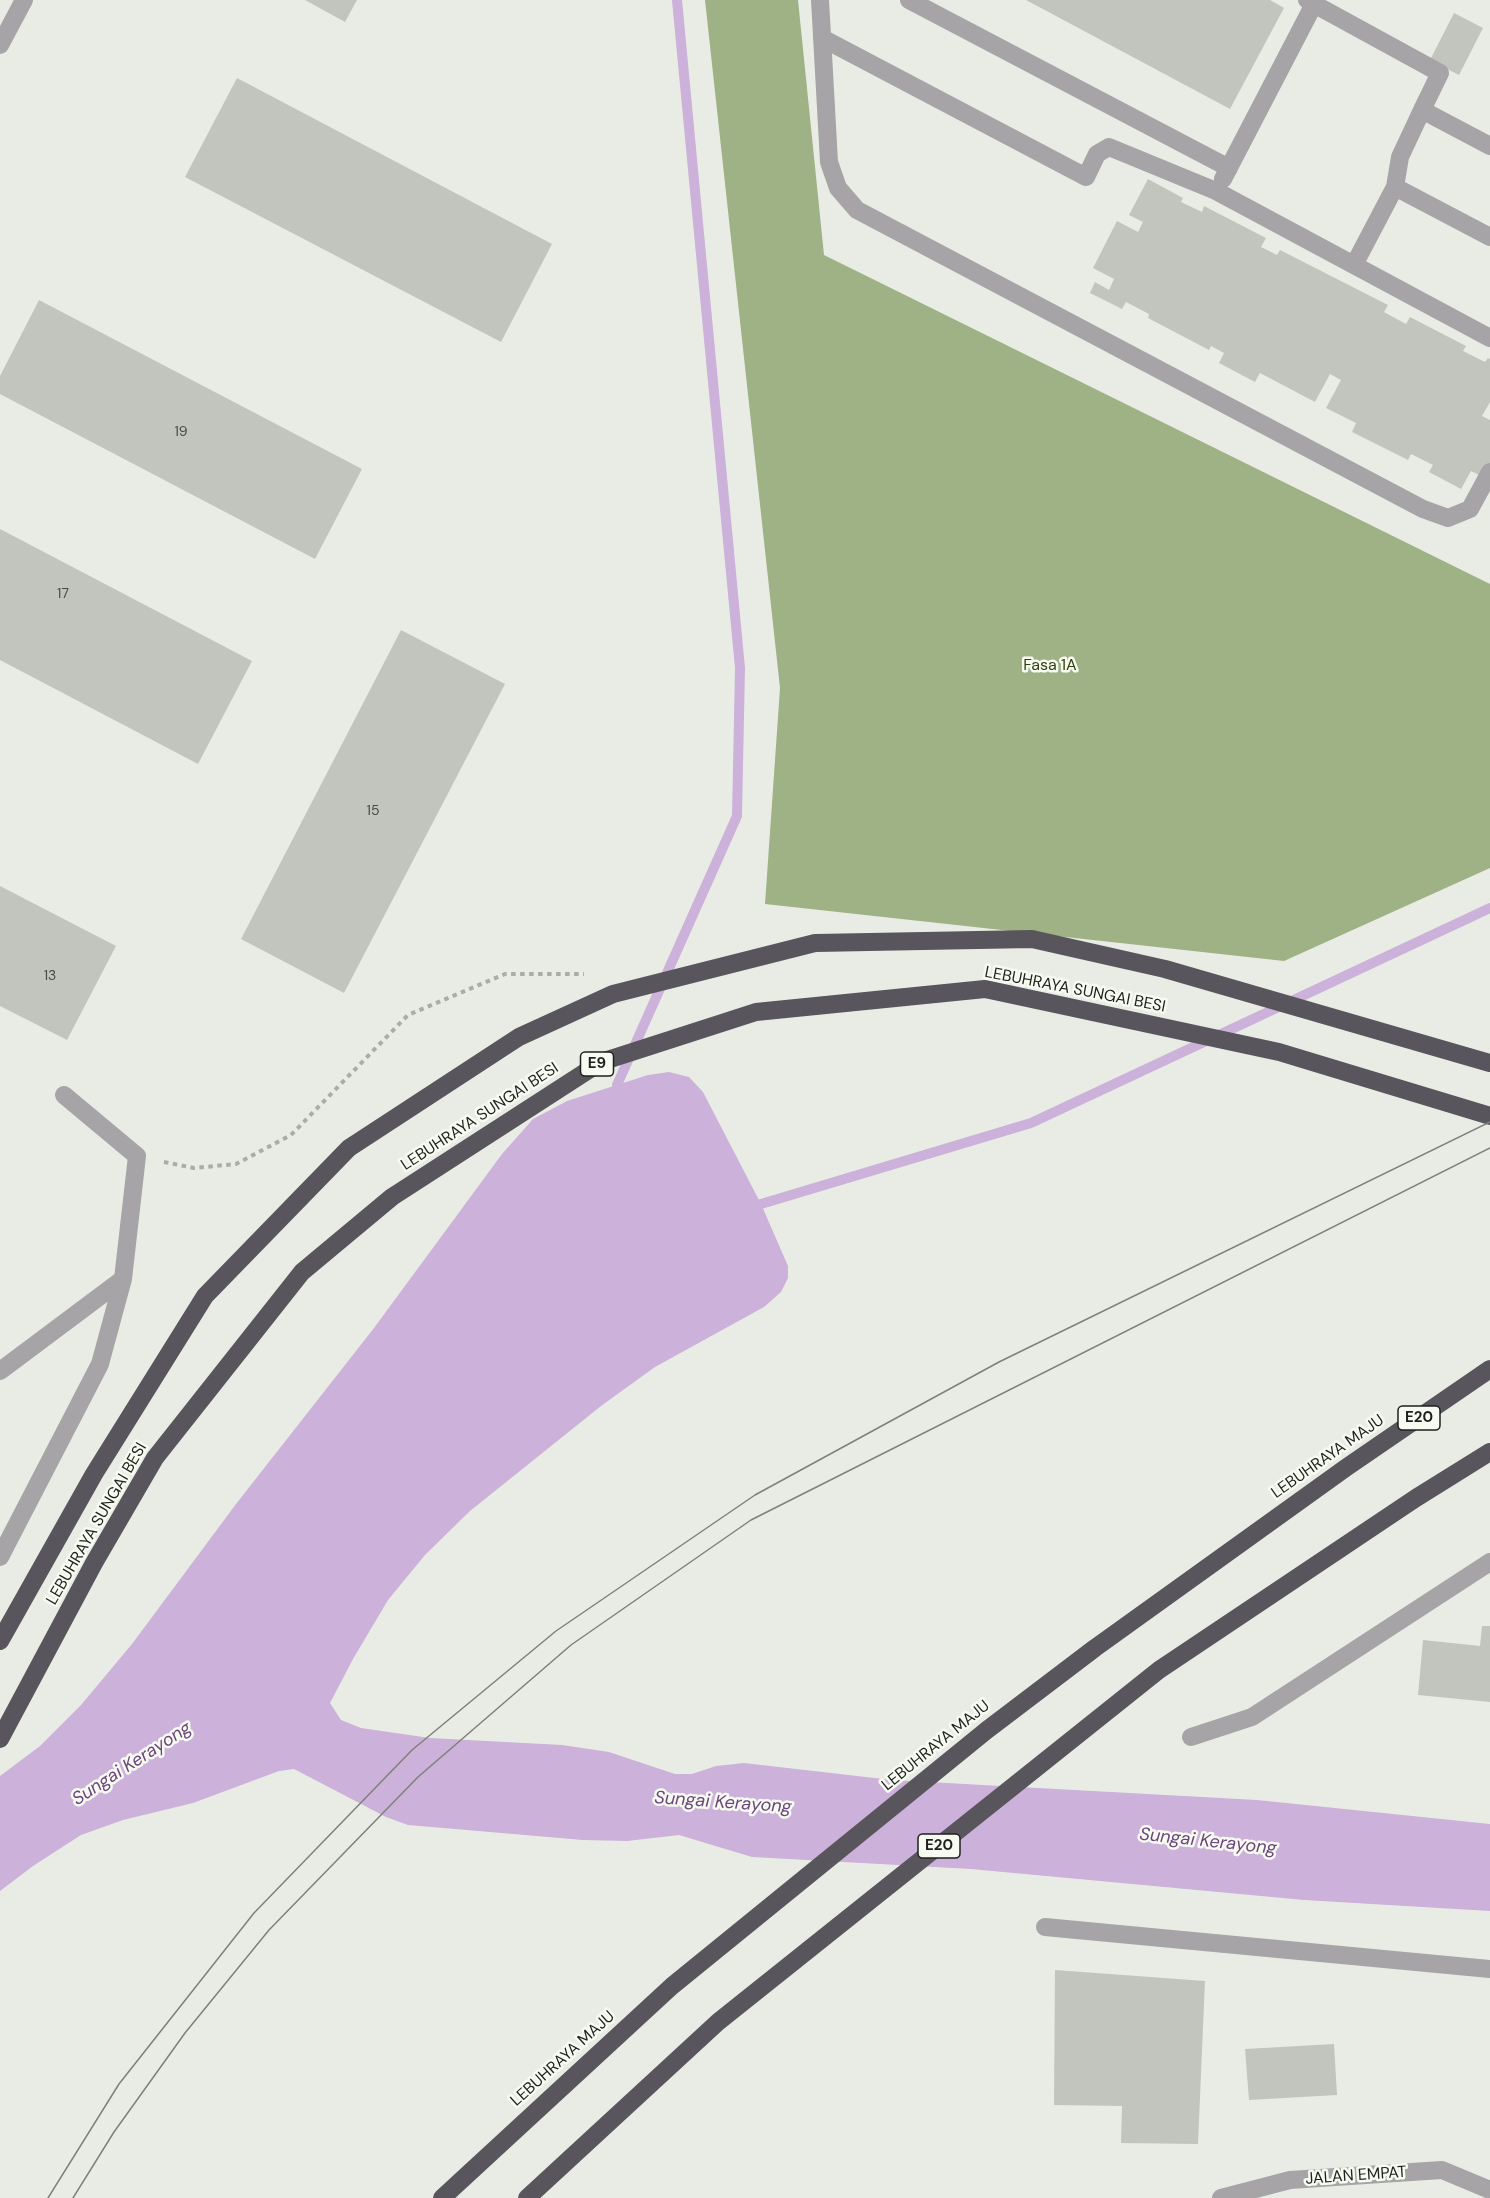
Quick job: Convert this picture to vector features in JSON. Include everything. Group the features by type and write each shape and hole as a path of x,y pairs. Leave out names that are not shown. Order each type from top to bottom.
{"highway":[{"name":"LEBUHRAYA SUNGAI BESI","path":"0,1641 94,1474 205,1296 349,1148 519,1037 613,994 815,943 1032,939 1165,969 1490,1063"},
{"name":"LEBUHRAYA SUNGAI BESI","path":"0,1739 94,1563 154,1458 302,1272 392,1197 601,1062 756,1012 985,989 1279,1052 1490,1116"},
{"name":"LEBUHRAYA MAJU","path":"442,2198 672,1986 987,1730 1095,1648 1347,1467 1490,1369"},
{"name":"E20","path":"527,2198 718,2022 1160,1670 1416,1498 1490,1452"}],"street":[{"path":"0,45 24,0"},
{"path":"820,0 829,162 838,188 857,210 1423,509 1448,518 1470,509 1490,472"},
{"path":"909,0 1229,168"},
{"path":"1216,191 1310,2 1440,74 1400,157 1395,187 1354,265"},
{"path":"822,38 1086,177 1097,154 1109,147 1216,191 1490,338"},
{"path":"1422,110 1490,146"},
{"path":"1395,187 1490,237"},
{"path":"0,1557 100,1364 123,1279 137,1156 64,1095"},
{"path":"0,1371 123,1279"},
{"path":"1191,1737 1252,1717 1490,1562"},
{"path":"1045,1927 1490,1969"},
{"name":"JALAN EMPAT","path":"1221,2198 1290,2180 1442,2170 1490,2190"}],"path":[{"path":"137,1156 194,1168 236,1164 291,1135 408,1015 505,974 588,974"}],"green space":[{"name":"Fasa 1A","path":"705,0 798,0 824,255 1490,584 1490,868 1284,961 765,904 780,688"}],"water":[{"name":"Sungai Kerayong","path":"669,1072 689,1077 703,1092 761,1204 788,1266 788,1278 781,1292 764,1307 655,1367 601,1406 470,1511 425,1555 388,1600 330,1703 341,1720 361,1728 430,1738 562,1745 609,1752 675,1774 692,1774 716,1766 744,1763 892,1780 1257,1800 1490,1824 1490,1911 1304,1900 971,1869 752,1857 679,1835 627,1841 583,1840 408,1825 386,1817 294,1769 279,1771 193,1803 123,1820 81,1835 0,1891 0,1776 40,1746 81,1705 132,1644 236,1504 374,1328 502,1154 533,1119 567,1101 648,1075"}],"building":[{"path":"305,0 357,0 345,22"},
{"path":"1026,0 1270,0 1284,8 1230,109"},
{"path":"1454,13 1483,28 1459,75 1430,60"},
{"path":"237,78 552,244 501,342 185,177"},
{"path":"1148,179 1183,198 1181,202 1202,212 1204,206 1266,238 1261,247 1277,255 1280,250 1388,305 1384,312 1406,324 1410,317 1466,346 1463,351 1485,362 1488,358 1490,359 1490,402 1482,416 1490,420 1490,464 1483,477 1471,471 1461,489 1429,472 1433,465 1411,454 1408,460 1352,432 1356,423 1326,408 1341,380 1330,374 1315,402 1260,373 1255,382 1219,363 1224,353 1211,346 1209,350 1148,318 1149,314 1126,302 1122,309 1090,293 1095,282 1109,290 1114,279 1093,268 1117,221 1138,232 1143,222 1129,215"},
{"path":"39,300 362,469 315,559 0,394 0,376"},
{"path":"0,529 252,661 198,764 0,660"},
{"path":"401,630 505,684 344,993 241,939"},
{"path":"0,886 116,946 67,1040 0,1006"},
{"path":"1482,1626 1490,1626 1490,1702 1418,1695 1423,1640 1480,1646"},
{"path":"1055,1970 1205,1981 1198,2144 1121,2143 1122,2106 1054,2105"},
{"path":"1334,2044 1337,2095 1249,2100 1245,2049"}],"waterway":[{"path":"622,1098 617,1085 737,816 740,668 677,0"},
{"path":"748,1210 761,1204 1031,1123 1490,908"}],"tram line":[{"path":"48,2198 119,2084 254,1913 412,1750 556,1631 755,1495 999,1362 1490,1122"},
{"path":"73,2198 114,2132 185,2033 269,1930 418,1777 571,1645 751,1520 1490,1148"}]}
